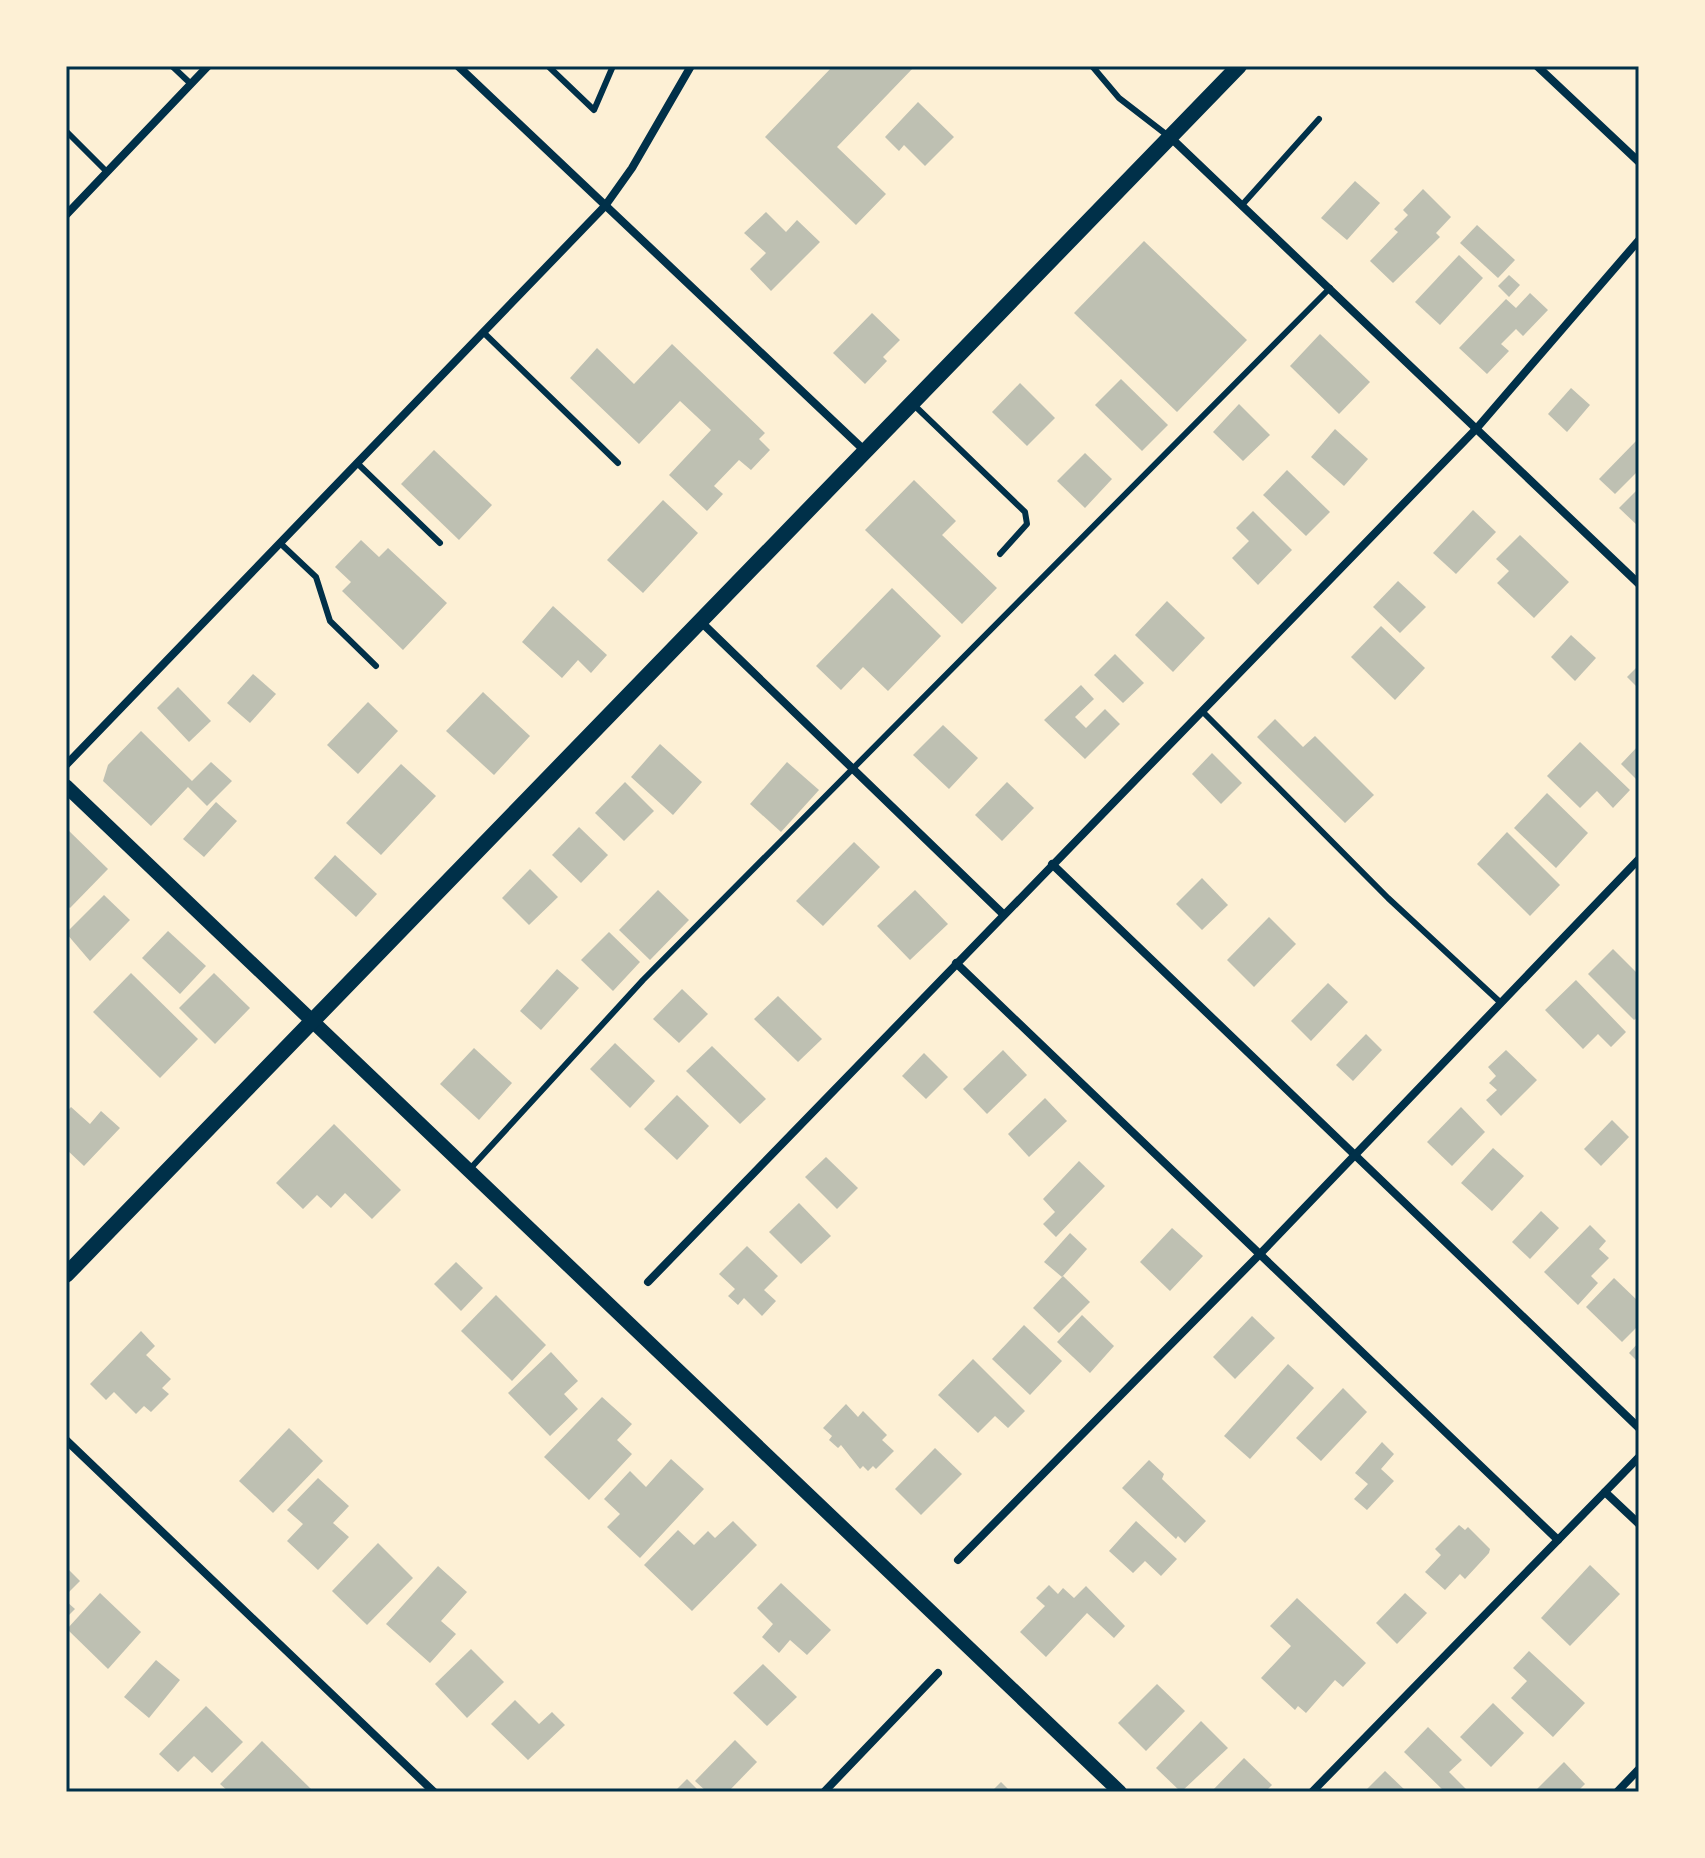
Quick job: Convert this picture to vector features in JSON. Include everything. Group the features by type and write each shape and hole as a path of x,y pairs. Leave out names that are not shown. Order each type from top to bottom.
{"main road":[{"path":"66,1275 1239,66"}],"street":[{"path":"66,215 208,66"},
{"path":"458,66 864,450"},
{"path":"66,765 605,206 632,168 691,66"},
{"path":"1537,66 1639,162"},
{"path":"1170,137 1639,584"},
{"path":"648,1282 1477,428 1639,240"},
{"path":"700,621 1003,914"},
{"path":"66,786 1120,1792"},
{"path":"958,1560 1260,1254 1639,859"},
{"path":"1052,864 1639,1428"},
{"path":"956,963 1558,1540"},
{"path":"66,1440 434,1792"},
{"path":"1312,1792 1639,1457"},
{"path":"1605,1492 1639,1524"},
{"path":"824,1792 938,1673"},
{"path":"1617,1792 1639,1769"}],"lane":[{"path":"172,66 191,84"},
{"path":"548,66 594,110 613,66"},
{"path":"1092,66 1119,98 1170,137"},
{"path":"1242,205 1319,119"},
{"path":"66,131 107,172"},
{"path":"468,1170 643,980 1330,288"},
{"path":"483,332 618,463"},
{"path":"911,402 1025,512 1027,524 1000,554"},
{"path":"357,463 440,543"},
{"path":"280,543 316,577 330,621 376,666"},
{"path":"1202,711 1388,898 1501,1003"}],"building":[{"path":"833,66 915,66 837,147 886,194 856,225 765,137"},
{"path":"918,102 954,137 925,166 904,145 899,151 885,137"},
{"path":"1355,181 1380,203 1347,240 1321,218"},
{"path":"1423,189 1451,217 1436,233 1440,237 1393,283 1370,261 1398,232 1394,229 1408,215 1403,210"},
{"path":"766,212 786,232 797,220 820,242 771,291 750,269 766,253 744,233"},
{"path":"1477,225 1515,260 1498,278 1460,243"},
{"path":"1144,241 1247,340 1177,412 1074,313"},
{"path":"1459,255 1483,278 1440,325 1415,302"},
{"path":"1509,275 1520,285 1509,297 1498,286"},
{"path":"1530,293 1548,310 1523,336 1516,329 1501,344 1509,351 1487,374 1459,348 1506,299 1516,308"},
{"path":"872,313 900,340 883,357 887,361 865,384 833,353"},
{"path":"1320,334 1370,382 1339,414 1290,366"},
{"path":"672,344 765,433 759,439 770,450 751,470 739,460 714,486 723,494 707,511 669,475 711,430 680,401 639,444 570,378 597,348 634,384"},
{"path":"1121,379 1168,425 1142,451 1095,405"},
{"path":"1020,383 1055,418 1027,446 992,412"},
{"path":"1571,388 1590,405 1567,432 1548,414"},
{"path":"1239,404 1270,435 1243,461 1213,432"},
{"path":"1335,429 1368,459 1344,486 1311,457"},
{"path":"1637,440 1639,470 1615,494 1599,479"},
{"path":"434,450 492,505 459,540 401,484"},
{"path":"1085,453 1112,479 1085,508 1057,481"},
{"path":"1287,470 1330,512 1306,536 1263,495"},
{"path":"914,480 956,521 942,535 997,588 962,624 865,530"},
{"path":"1639,488 1639,524 1638,526 1619,508"},
{"path":"663,500 698,533 643,593 607,560"},
{"path":"1473,510 1496,532 1456,574 1433,553"},
{"path":"1253,511 1292,550 1258,585 1232,558 1249,541 1236,528"},
{"path":"1520,535 1569,582 1534,618 1497,583 1509,571 1496,559"},
{"path":"361,540 379,557 388,548 447,603 403,650 342,591 351,582 335,567"},
{"path":"1398,581 1426,607 1400,633 1373,607"},
{"path":"892,588 941,636 888,691 863,667 841,690 816,666"},
{"path":"1167,601 1205,638 1173,672 1135,635"},
{"path":"553,606 607,655 591,673 578,660 562,678 522,642"},
{"path":"1381,626 1425,668 1395,700 1351,657"},
{"path":"1571,635 1596,658 1575,681 1551,657"},
{"path":"1115,654 1144,683 1123,703 1094,675"},
{"path":"1639,665 1639,689 1627,677"},
{"path":"253,674 276,694 250,723 227,703"},
{"path":"1081,685 1094,699 1075,717 1086,728 1105,709 1120,724 1085,759 1044,720"},
{"path":"178,687 211,721 189,742 157,708"},
{"path":"483,692 530,736 494,775 446,731"},
{"path":"368,702 398,731 358,774 327,745"},
{"path":"1275,719 1303,747 1315,736 1374,795 1345,823 1257,737"},
{"path":"943,725 978,758 949,789 913,755"},
{"path":"141,731 192,781 211,762 232,781 207,806 188,787 151,826 103,781 108,765"},
{"path":"1580,742 1630,790 1613,808 1597,791 1580,808 1547,776"},
{"path":"660,744 702,782 673,815 631,777"},
{"path":"1639,745 1639,782 1621,764"},
{"path":"1212,753 1242,783 1221,804 1192,774"},
{"path":"787,762 819,790 781,832 750,804"},
{"path":"401,764 436,796 381,855 346,823"},
{"path":"625,782 654,811 624,841 595,813"},
{"path":"1007,782 1034,808 1002,841 975,815"},
{"path":"1547,793 1588,833 1556,868 1514,828"},
{"path":"216,802 237,821 204,857 183,839"},
{"path":"579,827 608,855 581,883 552,855"},
{"path":"66,828 108,869 70,908 66,905"},
{"path":"1507,832 1560,885 1530,916 1477,864"},
{"path":"854,842 880,867 823,926 796,901"},
{"path":"335,855 377,894 356,917 314,878"},
{"path":"530,869 558,897 529,925 502,898"},
{"path":"1202,878 1228,905 1202,930 1176,904"},
{"path":"658,890 689,920 650,960 619,930"},
{"path":"915,890 948,924 910,960 877,926"},
{"path":"104,895 130,920 90,961 66,933"},
{"path":"1269,917 1296,944 1254,987 1227,960"},
{"path":"168,931 206,966 180,994 142,958"},
{"path":"609,932 640,962 613,991 581,960"},
{"path":"1613,949 1639,975 1639,1016 1634,1020 1588,974"},
{"path":"557,969 579,988 541,1030 520,1011"},
{"path":"131,973 198,1039 160,1078 93,1012"},
{"path":"214,973 250,1008 215,1044 179,1008"},
{"path":"1576,980 1626,1032 1611,1047 1598,1034 1583,1049 1545,1010"},
{"path":"1328,983 1348,1002 1311,1041 1291,1021"},
{"path":"682,989 708,1014 679,1043 653,1019"},
{"path":"778,996 822,1039 798,1062 754,1019"},
{"path":"1366,1034 1382,1050 1353,1081 1336,1065"},
{"path":"615,1043 655,1081 630,1108 590,1069"},
{"path":"712,1046 766,1099 740,1124 686,1071"},
{"path":"474,1048 512,1083 479,1120 440,1084"},
{"path":"1003,1050 1027,1075 987,1114 963,1089"},
{"path":"1506,1050 1537,1080 1501,1116 1486,1100 1497,1090 1489,1083 1496,1076 1488,1067"},
{"path":"924,1053 948,1077 926,1099 902,1076"},
{"path":"677,1095 709,1126 677,1160 644,1129"},
{"path":"1045,1098 1067,1121 1029,1157 1008,1134"},
{"path":"71,1107 90,1124 101,1111 120,1128 84,1166 66,1149 66,1112"},
{"path":"1461,1107 1485,1132 1452,1166 1427,1142"},
{"path":"1612,1120 1629,1137 1601,1166 1584,1149"},
{"path":"334,1124 401,1190 372,1219 345,1193 331,1208 317,1195 303,1209 276,1183"},
{"path":"1493,1148 1524,1176 1492,1211 1461,1183"},
{"path":"826,1157 858,1188 837,1209 805,1177"},
{"path":"1079,1161 1105,1186 1056,1237 1043,1224 1055,1212 1043,1199"},
{"path":"799,1203 831,1236 801,1264 769,1232"},
{"path":"1541,1211 1559,1228 1530,1259 1512,1242"},
{"path":"1590,1225 1606,1241 1599,1249 1609,1258 1591,1276 1598,1283 1578,1305 1544,1272"},
{"path":"1172,1228 1203,1256 1170,1291 1140,1262"},
{"path":"1070,1233 1087,1249 1062,1277 1044,1262"},
{"path":"747,1246 778,1276 764,1290 776,1301 762,1316 744,1298 738,1305 728,1296 735,1289 719,1274"},
{"path":"456,1262 483,1288 461,1311 434,1284"},
{"path":"1063,1276 1090,1302 1059,1333 1033,1308"},
{"path":"1614,1278 1639,1302 1639,1325 1622,1342 1586,1307"},
{"path":"496,1295 546,1345 512,1381 461,1331"},
{"path":"1082,1315 1114,1346 1090,1373 1057,1342"},
{"path":"1252,1316 1275,1338 1235,1379 1213,1357"},
{"path":"1024,1325 1062,1361 1030,1395 992,1359"},
{"path":"141,1331 155,1346 146,1355 171,1379 162,1388 169,1394 151,1412 144,1406 136,1414 114,1392 106,1400 90,1384"},
{"path":"1639,1342 1639,1363 1629,1353"},
{"path":"551,1352 578,1381 564,1394 578,1409 550,1436 508,1393"},
{"path":"973,1359 1025,1411 1008,1428 995,1416 978,1433 938,1395"},
{"path":"1288,1364 1314,1388 1250,1459 1224,1436"},
{"path":"1343,1388 1367,1412 1321,1461 1296,1438"},
{"path":"602,1397 632,1424 617,1440 632,1454 589,1500 544,1457"},
{"path":"846,1404 858,1417 863,1411 887,1435 882,1440 894,1451 876,1469 873,1466 868,1471 863,1466 860,1469 841,1445 838,1448 829,1440 832,1436 823,1428"},
{"path":"289,1428 323,1461 273,1513 239,1481"},
{"path":"1382,1442 1394,1454 1381,1469 1394,1481 1367,1510 1354,1499 1368,1484 1355,1473"},
{"path":"935,1448 962,1474 921,1515 895,1489"},
{"path":"671,1459 704,1489 640,1558 607,1527 620,1514 604,1499 630,1471 646,1487"},
{"path":"1149,1460 1164,1474 1162,1479 1206,1521 1185,1543 1178,1536 1176,1539 1122,1488"},
{"path":"318,1478 349,1506 333,1523 349,1537 318,1570 287,1541 303,1524 287,1510"},
{"path":"733,1521 757,1545 692,1611 644,1565 678,1530 694,1545 708,1531 715,1538"},
{"path":"1136,1521 1177,1559 1161,1576 1145,1561 1133,1573 1109,1551"},
{"path":"1459,1525 1465,1530 1468,1527 1490,1549 1465,1579 1460,1574 1445,1590 1425,1572 1441,1555 1435,1549"},
{"path":"378,1543 413,1578 367,1625 332,1591"},
{"path":"1590,1565 1620,1594 1570,1646 1541,1618"},
{"path":"438,1566 467,1592 441,1621 456,1634 430,1663 386,1624"},
{"path":"66,1567 80,1581 66,1595"},
{"path":"781,1583 831,1630 807,1655 790,1640 779,1653 762,1637 773,1624 757,1608"},
{"path":"1049,1585 1058,1594 1063,1588 1074,1598 1086,1586 1125,1626 1114,1638 1087,1613 1046,1657 1020,1632 1045,1606 1036,1598"},
{"path":"100,1593 141,1632 108,1669 67,1629"},
{"path":"1405,1593 1427,1613 1397,1644 1376,1623"},
{"path":"1297,1598 1366,1663 1343,1687 1335,1680 1306,1713 1298,1706 1295,1710 1261,1678 1291,1646 1270,1626"},
{"path":"66,1601 75,1609 66,1618"},
{"path":"471,1649 504,1682 467,1718 435,1684"},
{"path":"1529,1651 1585,1703 1553,1737 1511,1698 1527,1681 1513,1668"},
{"path":"156,1660 180,1680 149,1718 124,1697"},
{"path":"763,1664 797,1697 767,1726 733,1693"},
{"path":"1157,1684 1185,1711 1146,1751 1118,1723"},
{"path":"515,1700 539,1724 552,1712 565,1725 528,1760 491,1724"},
{"path":"1493,1703 1524,1733 1491,1767 1460,1737"},
{"path":"206,1706 243,1742 212,1773 194,1756 178,1772 159,1754"},
{"path":"1201,1721 1228,1748 1181,1792 1156,1768"},
{"path":"1428,1727 1462,1760 1449,1772 1466,1789 1463,1792 1445,1792 1404,1752"},
{"path":"735,1740 757,1762 728,1792 707,1792 695,1781"},
{"path":"262,1741 311,1789 309,1792 229,1792 220,1784"},
{"path":"1244,1758 1272,1785 1265,1792 1211,1792"},
{"path":"1564,1762 1585,1784 1577,1792 1534,1792"},
{"path":"1385,1771 1407,1792 1364,1792"},
{"path":"687,1779 700,1792 674,1792"},
{"path":"1001,1782 1011,1792 991,1792"}]}
